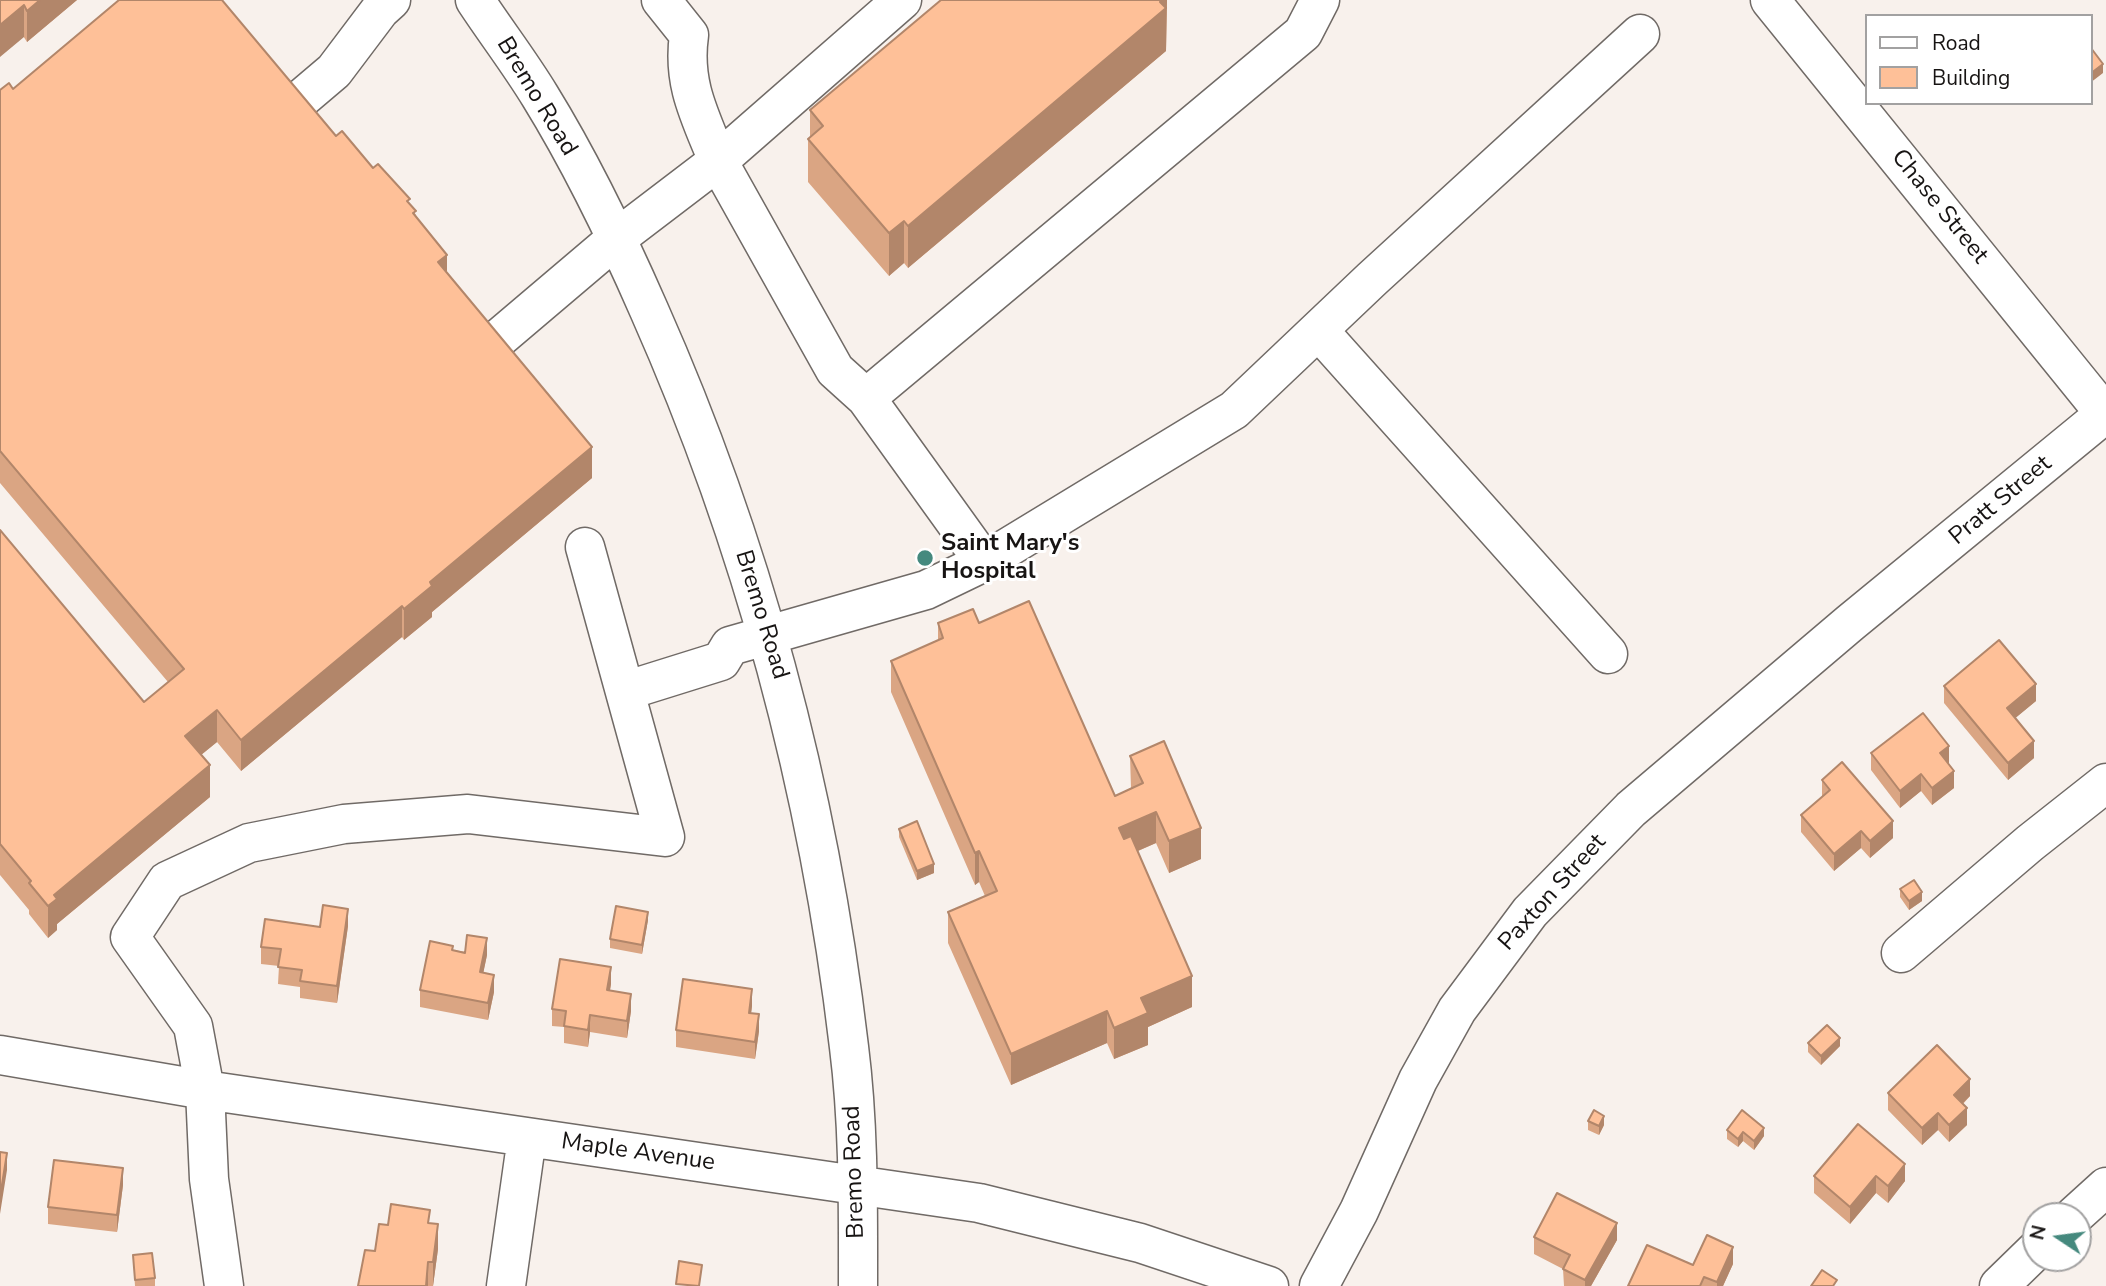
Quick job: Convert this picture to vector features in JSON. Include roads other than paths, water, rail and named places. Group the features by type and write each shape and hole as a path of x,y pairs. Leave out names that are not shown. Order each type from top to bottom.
{"street":[{"path":"288,110 334,72 380,10 391,0"},
{"name":"Bremo Road","path":"475,0 540,97 617,238 695,418 735,527 790,719 828,904 850,1049 858,1185 859,1286"},
{"path":"661,0 690,35 685,63 690,91 718,161 835,370 866,398 984,562"},
{"path":"485,350 617,238 718,161 902,0"},
{"path":"866,398 1303,33 1320,0"},
{"name":"Chase Street","path":"1770,0 2106,414"},
{"path":"622,678 721,661 730,646 926,590 984,562 1234,411 1640,34"},
{"path":"1319,331 1608,654"},
{"name":"Pratt Street","path":"1896,587 2106,414"},
{"path":"224,1286 209,1180 205,1090 194,1026 130,937 167,881 249,843 344,824 468,814 665,836 585,547"},
{"name":"Paxton Street","path":"1319,1286 1359,1211 1418,1080 1457,1010 1530,912 1631,809 1896,587"},
{"path":"1901,953 2030,843 2106,783"},
{"name":"Maple Avenue","path":"0,1055 205,1090 1021,1211 1140,1243 1269,1286"},
{"path":"506,1286 527,1137"},
{"path":"2089,1202 2106,1187"},
{"path":"1999,1286 2022,1264"}],"place":[{"name":"Saint Mary's Hospital","path":"925,558"}]}
